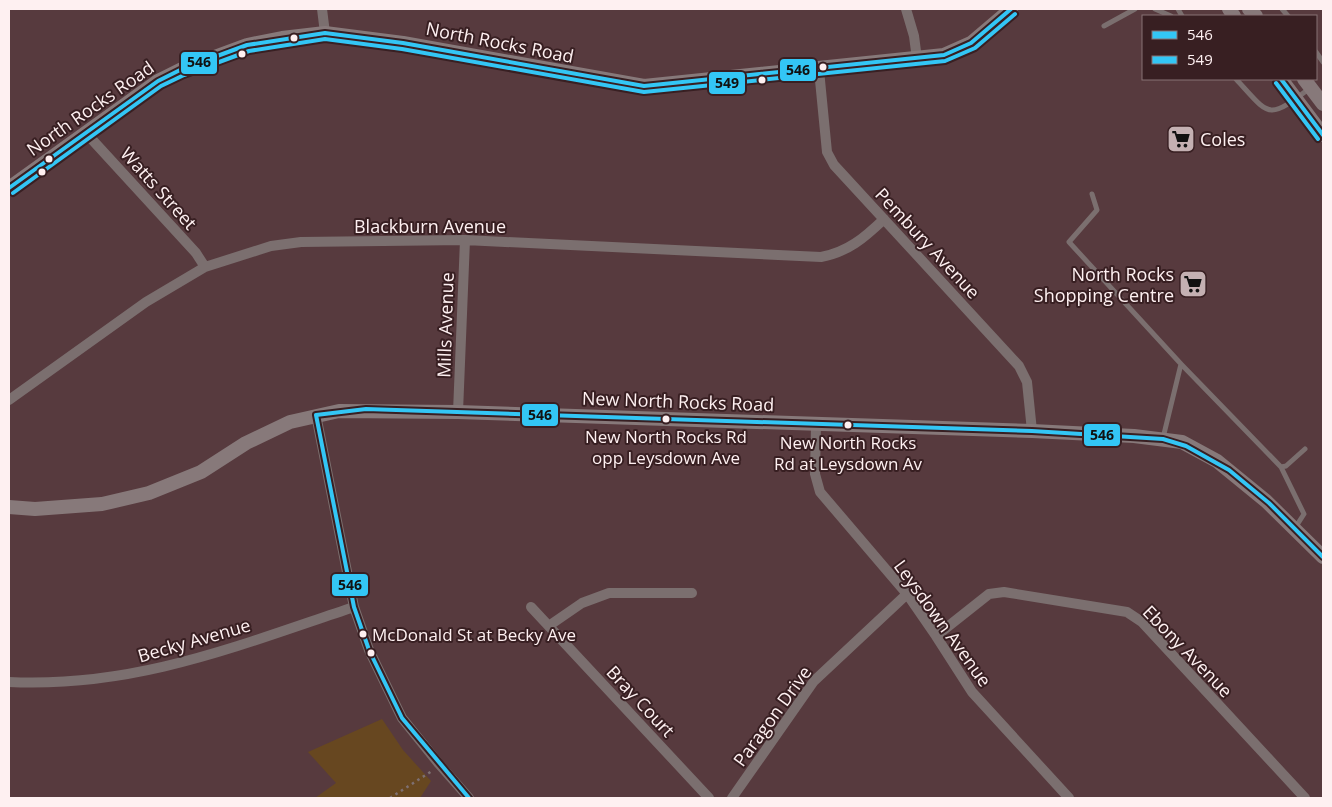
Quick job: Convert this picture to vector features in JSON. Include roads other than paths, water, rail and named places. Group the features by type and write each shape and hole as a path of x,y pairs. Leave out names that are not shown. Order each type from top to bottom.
{"street":[{"path":"322,9 325,33"},
{"path":"906,9 914,36 917,59"},
{"name":"North Rocks Road","path":"9,188 158,82 182,69 247,45 282,38 325,33 403,42 644,86 819,70 944,55 971,43 1010,9"},
{"name":"Pembury Avenue","path":"819,70 826,152 834,165 1019,366 1028,382 1032,431"},
{"path":"1282,80 1323,135"},
{"path":"1307,83 1323,104"},
{"name":"Watts Street","path":"86,133 196,254 205,267"},
{"name":"Blackburn Avenue","path":"9,400 146,302 205,267 271,246 300,242 465,240 821,257 838,254 854,245 884,219"},
{"name":"Mills Avenue","path":"458,412 465,240"},
{"name":"New North Rocks Road","path":"9,507 45,508 102,504 149,492 202,472 267,432 290,422 316,414 366,410 1032,431 1162,438 1182,442 1218,461 1266,501 1323,557"},
{"path":"316,414 354,607 369,650 402,718 439,764 470,798"},
{"name":"Leysdown Avenue","path":"816,424 815,474 820,492 907,594 972,692 1069,798"},
{"name":"Ebony Avenue","path":"936,636 989,594 1004,592 1128,612 1142,622 1305,798"},
{"path":"550,625 582,603 609,593 692,593"},
{"name":"Paragon Drive","path":"732,798 814,681 907,594"},
{"name":"Becky Avenue","path":"9,682 80,681 167,667 199,659 354,607"},
{"name":"Bray Court","path":"531,607 550,625 709,798"}],"lane":[{"path":"1104,26 1135,9"},
{"path":"1155,9 1169,15"},
{"path":"1237,80 1266,111 1275,110 1296,98 1307,83"},
{"path":"1092,194 1097,210 1069,242 1181,364 1281,467 1304,514 1294,529"},
{"path":"1162,438 1181,364"},
{"path":"1281,467 1286,466 1305,449"}],"place":[{"name":"Coles","path":"1181,139"},
{"name":"North Rocks Shopping Centre","path":"1193,284"},
{"name":"New North Rocks Rd opp Leysdown Ave","path":"666,419"},
{"name":"New North Rocks Rd at Leysdown Av","path":"848,425"},
{"name":"McDonald St at Becky Ave","path":"363,634"}]}
